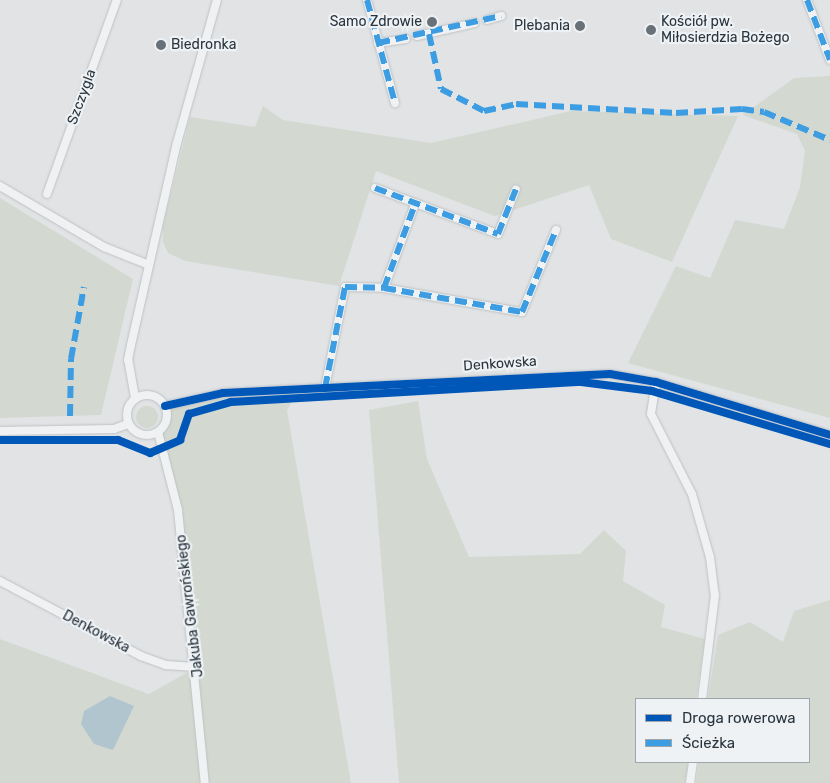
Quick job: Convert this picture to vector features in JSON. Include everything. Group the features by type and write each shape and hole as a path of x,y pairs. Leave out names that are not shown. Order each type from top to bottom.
{"street":[{"name":"Szczygla","path":"47,194 118,0"},
{"path":"135,398 155,396 165,406 167,420 158,432 138,434 128,424 127,410 135,398 128,360 149,265 217,0"},
{"path":"367,0 395,103"},
{"path":"807,0 830,60"},
{"path":"487,20 502,16"},
{"path":"417,36 475,23"},
{"path":"378,43 406,39"},
{"path":"0,186 104,247 149,265"},
{"path":"375,188 498,234 516,189"},
{"path":"384,288 415,204"},
{"path":"324,388 342,289 384,288 522,312 556,230"},
{"name":"Denkowska","path":"165,406 223,393 560,373 610,374 656,382 830,435"},
{"path":"656,382 651,414 692,494 710,557 715,595 702,698"},
{"path":"0,431 114,429 128,424"},
{"name":"Jakuba Gawrońskiego","path":"158,432 178,510 198,668 206,783"},
{"name":"Denkowska","path":"0,581 141,656 166,665 198,668"},
{"path":"690,783 693,763"}],"shaded area":[{"path":"830,76 830,418 628,363 676,266 710,278 735,220 784,229 800,187 805,151 797,134 743,115 794,78"},
{"path":"263,106 283,120 431,143 571,111 738,116 672,262 611,239 589,185 495,216 376,171 339,286 185,261 168,253 163,242 163,226 190,117 255,127"},
{"path":"0,198 133,279 101,415 0,418"},
{"path":"300,388 287,410 351,783 0,783 0,639 149,694 197,667 178,510 158,432 167,420 165,406 203,397"},
{"path":"418,401 427,459 469,557 580,554 604,530 626,551 623,581 665,605 661,627 705,639 696,698 635,698 635,763 688,763 685,783 399,783 369,410"},
{"path":"143,406 151,406 158,413 158,421 151,428 143,428 136,421 136,413"},
{"path":"830,600 830,783 696,783 699,763 810,763 810,698 708,698 718,635 750,622 783,642 794,611"}],"water":[{"path":"110,696 134,706 113,750 94,744 81,724 84,711"}],"marked path":[{"path":"367,0 395,103"},
{"path":"807,0 830,60"},
{"path":"378,43 501,16"},
{"path":"429,34 441,89 484,111 516,104 676,113 742,109 764,112 830,140"},
{"path":"375,188 498,234 516,189"},
{"path":"384,288 415,204"},
{"path":"325,388 345,287 384,288 522,312 556,230"},
{"path":"70,416 71,359 84,287"}],"cycle path":[{"path":"165,406 223,393 610,374 656,382 830,435"},
{"path":"0,440 118,440 150,453 180,440 189,414 231,402 581,382 652,391 830,444"}],"place":[{"name":"Samo Zdrowie","path":"432,22"},
{"name":"Plebania","path":"580,26"},
{"name":"Kościół pw. Miłosierdzia Bożego","path":"651,30"},
{"name":"Biedronka","path":"161,45"}]}
